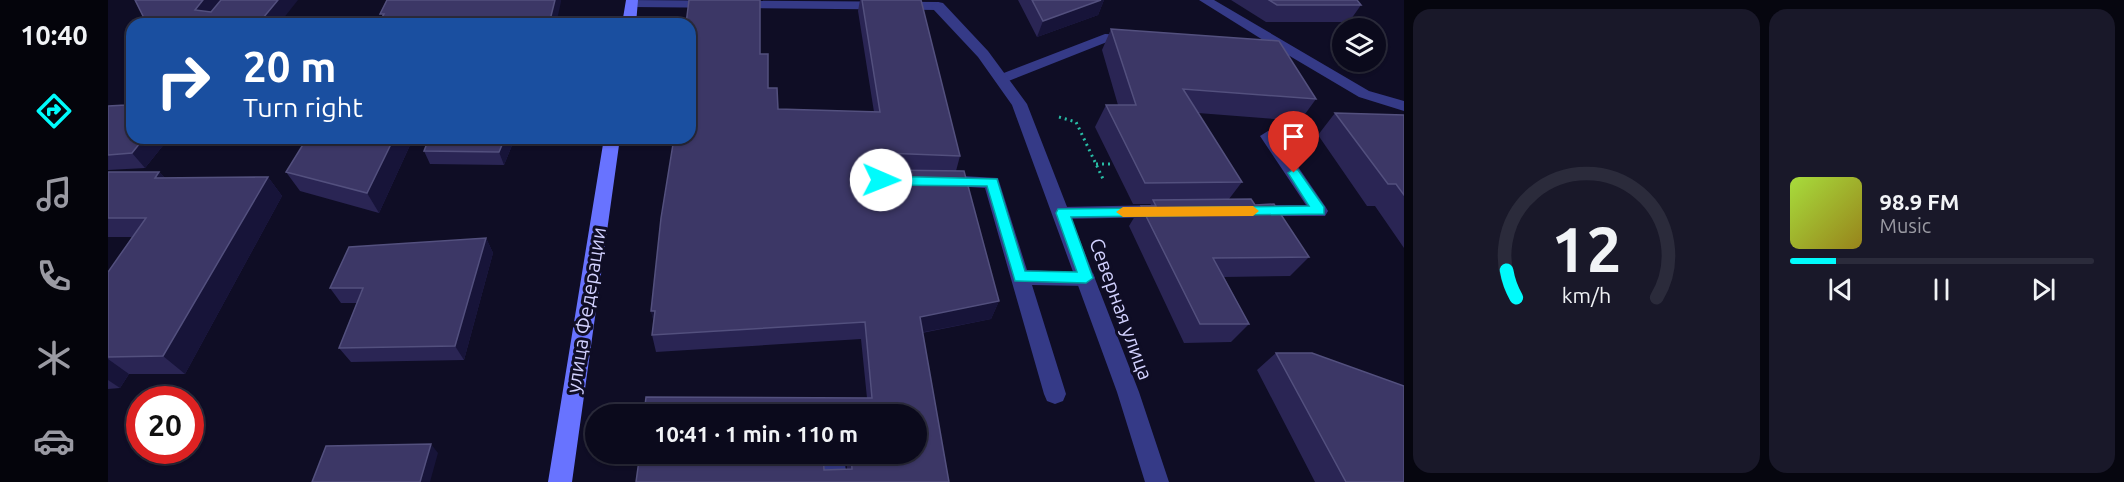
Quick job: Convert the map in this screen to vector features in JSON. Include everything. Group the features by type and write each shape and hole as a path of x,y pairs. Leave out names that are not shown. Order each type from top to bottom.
{"main road":[{"path":"630,18 632,2"},
{"name":"улица Федерации","path":"560,482 611,144"}],"street":[{"path":"1205,0 1364,94 1404,106"},
{"name":"Северная улица","path":"632,2 938,6 983,54 1019,104 1086,278 1157,482"},
{"path":"1001,79 1105,38 1140,40"},
{"path":"1245,47 1292,51"},
{"path":"1239,211 1319,211 1268,136"},
{"path":"925,181 992,182 1055,394"},
{"path":"1062,213 1182,211"},
{"path":"1020,277 1086,278"},
{"path":"834,464 835,482"}],"path":[{"path":"1019,104 1076,122 1118,212"},
{"path":"1096,165 1112,164"}],"building":[{"path":"135,0 203,0 195,10 211,12 221,0 278,0 263,18 144,18"},
{"path":"387,0 555,0 550,18 382,18 384,14 380,14"},
{"path":"689,0 760,0 760,54 768,54 768,88 777,88 778,109 880,112 862,0 921,0 960,156 885,153 874,161 885,170 964,171 999,301 920,317 949,482 636,482 638,464 824,464 824,470 852,469 852,464 927,464 927,404 645,404 646,397 872,398 865,322 652,335 655,311 651,311 661,218 673,144 696,144 696,18 687,18"},
{"path":"1032,0 1101,0 1043,21"},
{"path":"1269,0 1357,0 1361,5 1277,5"},
{"path":"1111,29 1279,41 1316,99 1183,89 1242,182 1145,183 1106,105 1136,105"},
{"path":"126,105 126,144 139,144 132,153 108,155 108,106"},
{"path":"1335,113 1404,115 1404,195 1396,184 1388,184"},
{"path":"303,144 391,144 367,193 286,172"},
{"path":"427,144 502,144 499,152 424,151"},
{"path":"108,172 159,172 155,178 268,177 163,356 108,357 108,272 146,218 108,218"},
{"path":"1251,199 1255,205 1274,204 1309,257 1213,258 1249,324 1200,324 1141,206 1156,206 1153,200"},
{"path":"486,238 455,346 339,348 363,288 330,288 349,247"},
{"path":"1276,353 1312,353 1404,386 1404,482 1346,482"},
{"path":"431,444 420,482 312,482 326,446"}],"slow traffic":[{"path":"1123,212 1253,211"}],"route":[{"path":"881,180 992,182 1020,277 1086,278 1062,213 1319,211 1294,173"}]}
